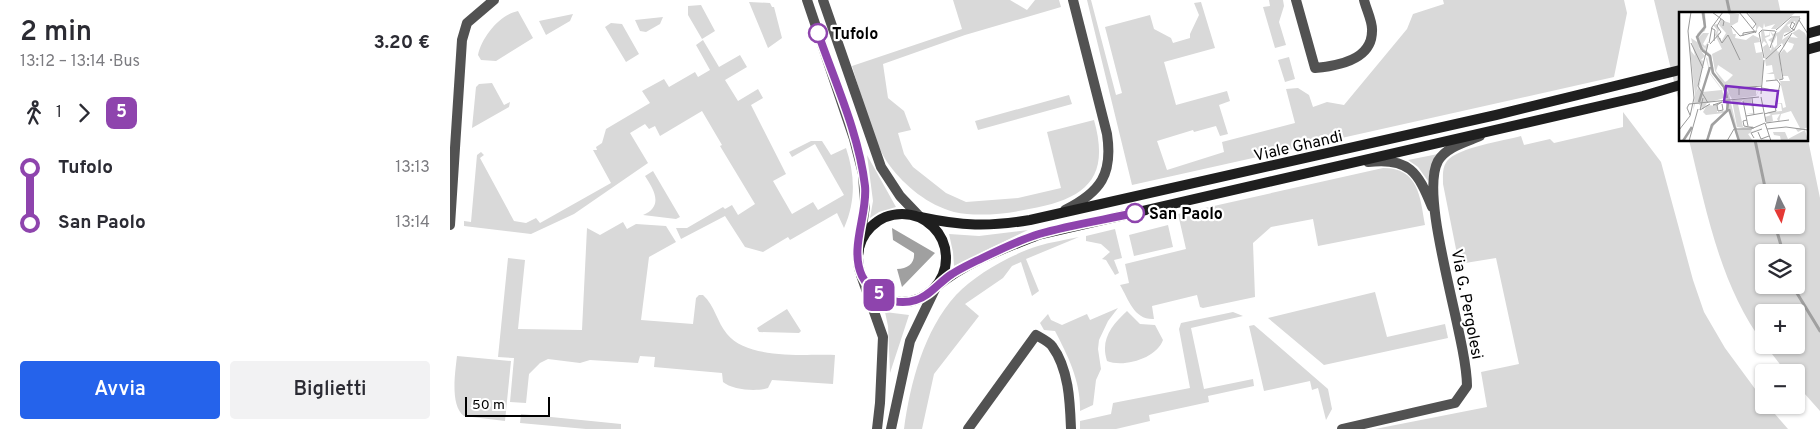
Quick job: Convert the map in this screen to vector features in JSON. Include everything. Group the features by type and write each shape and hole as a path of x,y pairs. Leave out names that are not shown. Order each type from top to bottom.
{"main road":[{"name":"Viale Ghandi","path":"920,217 967,226 983,226 1058,214 1496,115 1679,70"},
{"name":"Viale Ghandi","path":"936,287 952,274 972,263 1038,235 1340,166 1679,85"},
{"path":"907,214 920,217 938,232 947,254 945,271 936,287 927,295 915,301 889,300 878,295 868,286 861,275 858,255 861,241 869,229 880,220 892,215 907,214"}],"street":[{"path":"450,225 454,106 462,40 468,24 479,5 494,0"},
{"path":"807,0 854,139 863,174 865,206 858,255"},
{"path":"823,0 881,167 900,196 920,217"},
{"path":"1058,214 1083,201 1094,191 1108,168 1110,155 1108,134 1073,0"},
{"path":"1296,0 1315,68 1335,67 1354,59 1367,49 1372,30 1364,0"},
{"path":"1436,218 1433,185 1438,162 1451,149 1499,128"},
{"path":"1340,166 1376,161 1392,161 1406,165 1422,182 1436,218"},
{"name":"Via G. Pergolesi","path":"1342,429 1440,408 1455,403 1467,386 1436,218"},
{"path":"861,275 883,337 877,429"},
{"path":"891,429 910,341 936,287"},
{"path":"968,429 1036,334 1051,345 1064,374 1070,406 1071,429"}],"shaded area":[{"path":"953,0 1010,0 1027,10 1035,0 1059,0 1061,7 965,35 883,64 888,98 904,111 911,130 898,133 904,154 913,167 946,193 966,202 1018,198 1061,188 1047,132 1094,120 1099,158 1095,172 1088,183 1078,192 1048,205 1020,211 992,214 963,214 944,209 926,200 903,181 884,157 863,104 852,66 962,29"},
{"path":"1087,0 1091,0 1116,95 1122,93 1105,27 1150,15 1154,29 1171,38 1173,43 1190,38 1199,15 1194,3 1201,2 1215,48 1164,62 1176,105 1227,91 1230,101 1219,105 1228,134 1220,136 1216,126 1194,132 1193,130 1157,141 1167,170 1224,152 1222,142 1295,123 1286,89 1298,88 1309,95 1313,107 1327,102 1344,105 1407,29 1413,14 1444,4 1443,0 1624,0 1627,13 1614,77 1132,185"},
{"path":"1269,0 1283,0 1284,6 1279,22 1286,45 1275,48 1263,7 1270,6"},
{"path":"1654,0 1778,0 1781,12 1679,12 1679,102"},
{"path":"749,2 770,3 774,7 782,38 768,48"},
{"path":"701,5 715,31 702,39 688,15 688,6"},
{"path":"518,11 533,38 496,61 481,60 478,55 487,34 504,17"},
{"path":"573,14 570,21 546,35 539,21"},
{"path":"663,17 660,24 646,32 640,31 635,20"},
{"path":"611,23 622,24 639,54 626,62 605,27"},
{"path":"703,40 719,67 740,55 747,67 725,80 738,101 758,89 763,98 751,105 786,174 773,181 792,214 813,202 818,210 844,195 815,144 792,157 789,152 811,141 822,141 831,155 846,148 853,188 851,208 844,228 837,213 790,240 788,237 763,252 745,247 725,216 681,239 676,228 687,228 723,207 725,209 732,205 738,215 755,204 720,146 722,145 702,111 660,136 655,126 649,129 645,124 630,133 648,163 574,214 531,234 464,226 464,221 471,222 477,155 481,152 484,155 480,158 514,221 526,223 536,218 540,223 611,183 593,150 597,150 596,147 602,143 606,129 650,103 642,91 664,79 669,87 695,72 698,77 710,70 696,45"},
{"path":"1289,57 1295,79 1285,82 1278,60"},
{"path":"492,83 504,105 510,102 509,107 472,128 476,87 479,84"},
{"path":"1069,95 1072,104 978,130 975,121"},
{"path":"1623,112 1661,162 1693,280 1704,312 1725,348 1755,389 1755,414 1775,414 1788,429 1375,429 1487,407 1481,372 1519,364 1496,258 1459,264 1443,184 1444,169 1447,161 1453,156 1471,148 1521,136 1524,145 1550,139 1554,143 1623,127"},
{"path":"1808,140 1820,198 1820,411 1805,394 1805,364 1780,364 1772,354 1805,354 1805,304 1755,304 1755,330 1736,297 1716,246 1689,141"},
{"path":"1438,154 1431,167 1428,181 1418,167 1408,160"},
{"path":"867,155 896,207 879,212 870,218 873,201"},
{"path":"1383,168 1395,169 1411,179 1419,195 1425,225 1318,246 1313,219 1271,227 1253,243 1255,297 1203,308 1200,307 1197,295 1152,306 1154,319 1137,313 1129,303 1120,285 1129,283 1125,264 1186,249 1178,214"},
{"path":"653,171 680,217 676,219 643,215 653,207 655,202 654,192 645,176"},
{"path":"623,222 627,229 636,224 666,226 676,242 649,257 641,320 693,324 696,298 699,295 703,295 727,334 736,342 749,348 778,354 835,355 833,384 772,380 768,388 758,390 745,389 727,385 723,382 722,373 654,367 655,357 640,356 638,363 590,360 580,363 548,359 540,363 529,374 526,403 510,402 514,358 498,357 508,258 525,260 518,329 582,330 587,228 600,235"},
{"path":"1168,225 1173,247 1134,256 1129,235"},
{"path":"892,228 935,253 902,287 897,269 910,265 914,253 893,240"},
{"path":"1115,229 1122,258 1114,260 1119,273 1115,275 1106,260 1102,259 1110,252 1101,244 1086,241 1086,236"},
{"path":"1028,230 954,266 949,234 979,236"},
{"path":"1079,237 1026,259 1039,291 1032,296 1021,262 1012,266 1003,278 965,304 979,316 934,374 922,429 904,429 910,394 920,358 935,324 956,295 983,273 1016,255 1043,245"},
{"path":"1375,292 1387,337 1445,324 1448,338 1324,365 1268,318"},
{"path":"1118,308 1108,321 1099,340 1098,349 1101,369 1096,380 1093,405 1080,411 1076,380 1065,350 1055,331 1044,330 1040,323 1048,314 1051,320 1062,325 1087,314 1090,320"},
{"path":"787,309 801,331 799,333 759,332 757,328"},
{"path":"1127,311 1140,324 1155,325 1163,340 1154,352 1139,360 1122,363 1107,361 1105,353 1106,339 1112,327"},
{"path":"885,312 909,315 890,373 888,326"},
{"path":"1233,312 1243,316 1191,328 1204,389 1253,379 1254,386 1208,396 1209,402 1149,415 1150,421 1116,429 1080,429 1080,421 1111,414 1113,403 1190,388 1179,329 1181,323"},
{"path":"1254,325 1328,389 1332,409 1326,420 1318,388 1312,390 1310,381 1264,391 1249,326"},
{"path":"457,356 511,361 505,421 464,416 460,411 454,389"},
{"path":"521,414 621,424 621,429 586,429 520,423"}],"waterway":[{"path":"1727,0 1730,12"},
{"path":"1755,141 1764,184"},
{"path":"1778,234 1781,244"},
{"path":"1797,294 1820,331"}],"bus line":[{"name":"5","path":"818,33 854,139 863,174 865,206 858,265 861,275 868,286 878,295 889,300 915,301 927,295 952,274 1005,248 1038,235 1135,213"}],"place":[{"name":"Tufolo","path":"818,33"},
{"name":"San Paolo","path":"1135,213"}]}
